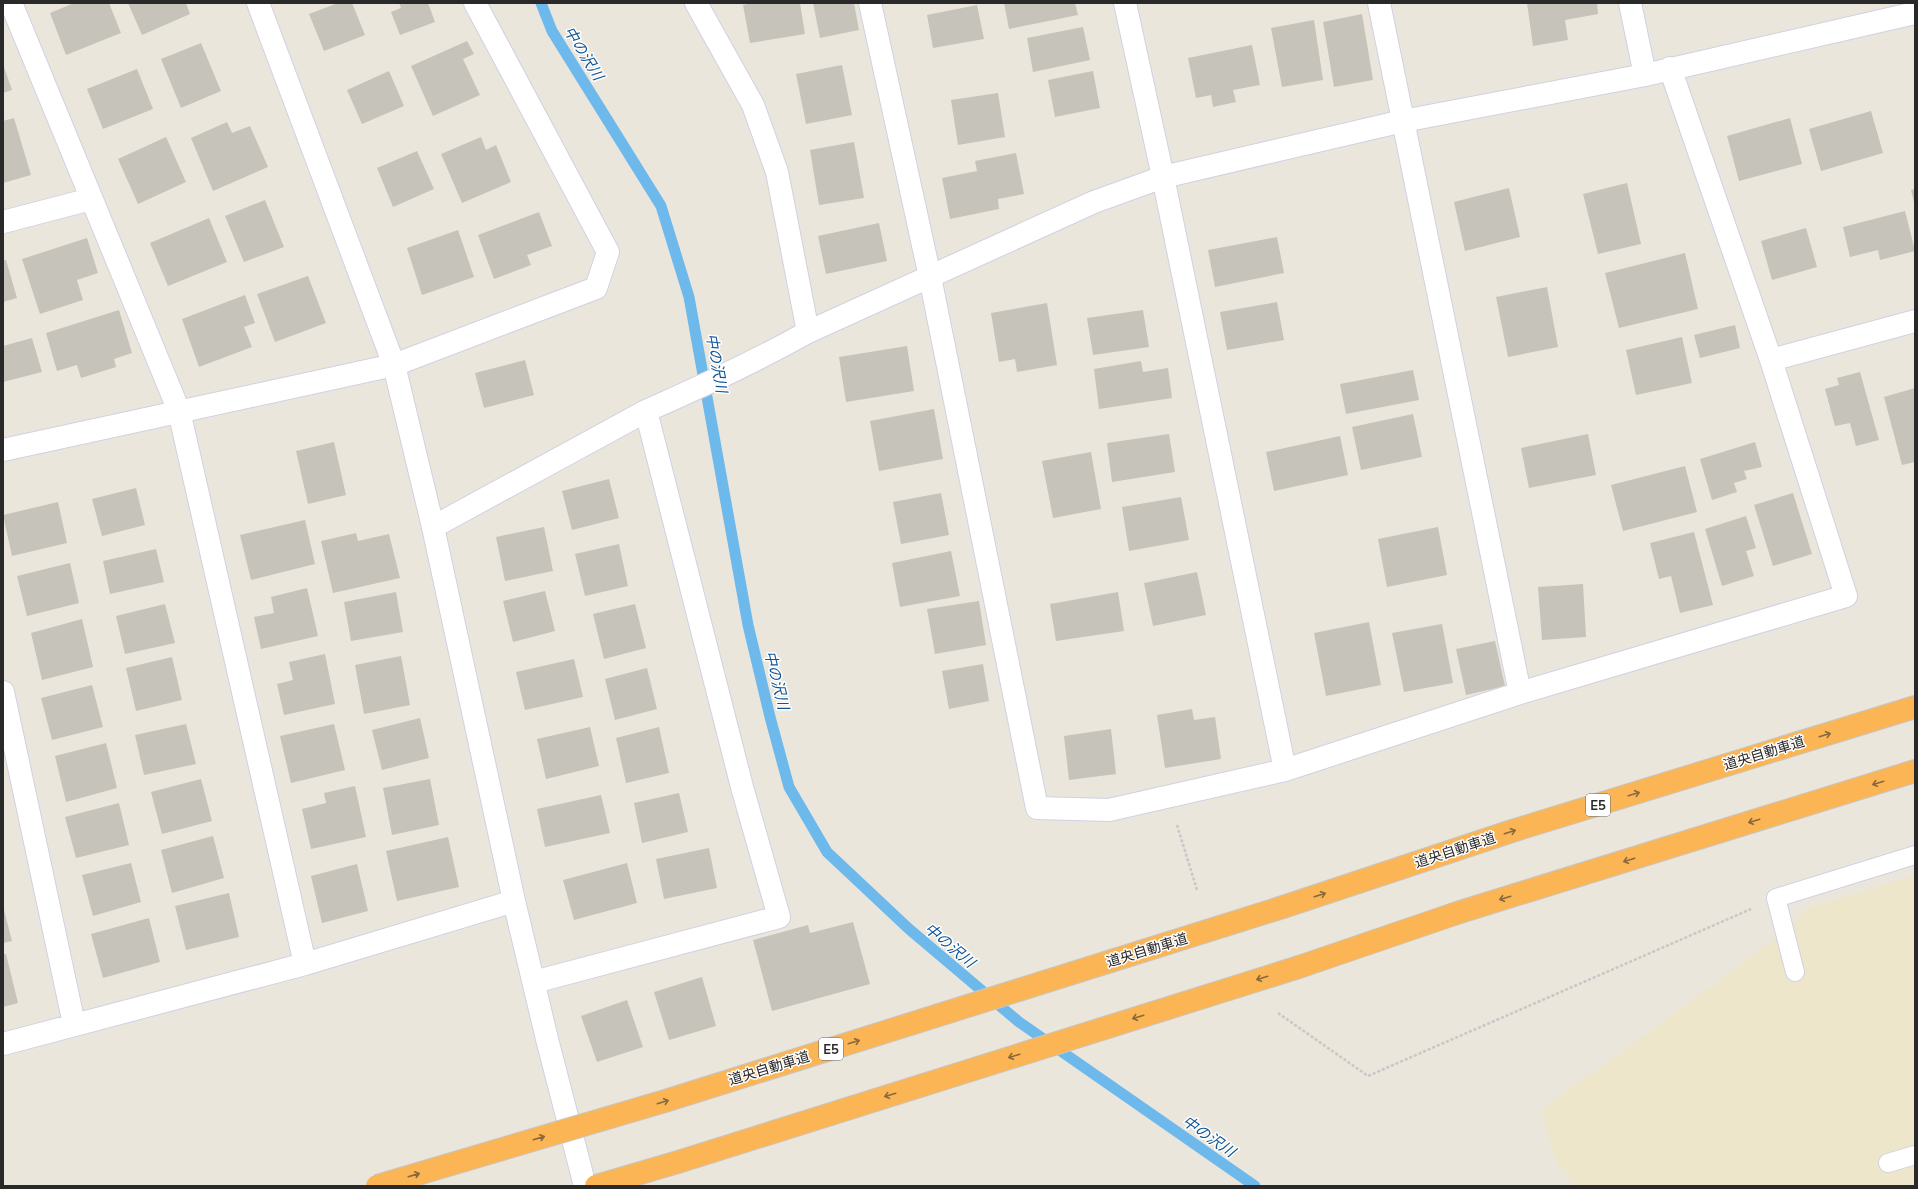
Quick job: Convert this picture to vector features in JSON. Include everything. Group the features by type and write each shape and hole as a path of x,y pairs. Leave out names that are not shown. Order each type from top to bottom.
{"highway":[{"name":"道央自動車道","path":"376,1186 672,1099 1283,907 1512,832 1915,707"},
{"path":"596,1186 678,1162 1299,967 1460,912 1915,772"}],"street":[{"path":"11,3 179,410 305,964"},
{"path":"258,3 394,365 433,527 514,902 547,1039 586,1186"},
{"path":"3,450 179,410 394,365 596,288 608,252 475,3"},
{"path":"696,3 753,105 777,172 808,332"},
{"path":"870,3 930,277 1037,808 1109,810 1285,770 1520,693 1846,596 1771,360 1670,68"},
{"path":"1125,3 1163,177 1285,770"},
{"path":"1379,3 1520,693"},
{"path":"1630,3 1644,75"},
{"path":"433,527 646,411 681,396 770,353 808,332 1094,202 1163,177 1403,121 1644,75 1888,10 1915,13"},
{"path":"3,222 91,198"},
{"path":"1771,360 1915,322"},
{"path":"534,982 779,917 742,787 646,411"},
{"path":"3,692 74,1024"},
{"path":"3,1044 305,964 514,902"}],"lane":[{"path":"1795,972 1776,898 1915,855"},
{"path":"1888,1163 1915,1155"}],"path":[{"path":"1168,796 1197,890"},
{"path":"1278,1013 1368,1076 1776,898"}],"shaded area":[{"path":"1915,875 1915,1186 1577,1186 1557,1164 1541,1110 1787,930 1806,909"}],"building":[{"path":"74,3 109,3 121,33 66,55 50,13"},
{"path":"128,3 186,3 190,14 142,35"},
{"path":"338,3 352,3 365,35 324,51 309,14"},
{"path":"399,3 428,3 435,22 400,35 391,12 401,8"},
{"path":"752,3 800,3 805,34 750,43 743,5"},
{"path":"813,3 854,3 859,30 820,38"},
{"path":"1004,3 1075,3 1078,15 1009,29"},
{"path":"1527,3 1597,3 1598,14 1565,20 1568,40 1533,46"},
{"path":"977,5 984,39 933,48 927,15"},
{"path":"1362,14 1373,80 1334,87 1323,22"},
{"path":"1314,20 1323,80 1282,87 1271,28"},
{"path":"1083,27 1090,60 1033,72 1027,38"},
{"path":"467,41 474,54 463,59 480,95 433,116 411,66"},
{"path":"201,43 221,91 181,108 161,59"},
{"path":"1252,45 1260,85 1233,90 1236,102 1213,107 1211,95 1196,98 1188,58"},
{"path":"3,64 12,90 3,93"},
{"path":"842,65 852,115 806,124 796,74"},
{"path":"137,69 153,109 103,129 87,89"},
{"path":"389,71 404,106 362,124 347,90"},
{"path":"1093,71 1100,108 1055,117 1048,80"},
{"path":"998,93 1005,137 958,145 951,100"},
{"path":"1871,111 1883,153 1821,171 1809,129"},
{"path":"14,118 31,175 3,183 3,121"},
{"path":"1790,118 1802,164 1739,181 1727,136"},
{"path":"227,122 232,133 250,126 268,167 213,191 191,138"},
{"path":"166,137 186,182 138,204 118,159"},
{"path":"481,137 486,150 496,145 511,182 462,203 441,154"},
{"path":"854,142 864,198 819,205 810,150"},
{"path":"417,151 434,189 393,207 377,168"},
{"path":"1016,153 1024,194 998,199 999,209 950,219 942,178 977,171 975,161"},
{"path":"1627,183 1641,244 1598,254 1583,194"},
{"path":"1509,188 1520,237 1465,251 1454,202"},
{"path":"1915,189 1915,202 1914,202 1911,190"},
{"path":"265,200 284,247 244,262 225,216"},
{"path":"1905,211 1915,251 1880,260 1878,250 1850,257 1843,227"},
{"path":"539,212 552,246 527,255 531,265 494,279 478,235"},
{"path":"209,218 227,262 168,286 150,243"},
{"path":"879,223 887,261 826,274 818,236"},
{"path":"1806,228 1817,267 1772,280 1761,241"},
{"path":"458,230 474,277 422,295 407,248"},
{"path":"1277,237 1284,273 1215,287 1208,250"},
{"path":"87,238 98,273 77,280 83,300 40,314 22,259"},
{"path":"1685,253 1698,309 1619,328 1605,273"},
{"path":"3,260 6,260 17,298 3,302"},
{"path":"308,276 326,323 275,342 257,294"},
{"path":"1547,287 1558,347 1508,357 1496,297"},
{"path":"245,295 255,323 244,327 252,347 199,367 182,319"},
{"path":"1277,302 1284,340 1227,350 1220,312"},
{"path":"1047,303 1057,365 1017,372 1015,359 999,362 991,313"},
{"path":"119,310 132,353 114,359 116,367 81,378 77,365 57,371 46,333"},
{"path":"1143,310 1149,347 1093,355 1087,318"},
{"path":"1735,325 1740,348 1700,358 1694,335"},
{"path":"1682,337 1692,383 1636,395 1626,350"},
{"path":"32,338 42,372 3,382 3,346"},
{"path":"907,346 914,391 846,402 839,357"},
{"path":"525,360 534,395 484,408 475,373"},
{"path":"1141,361 1143,372 1168,368 1172,398 1099,409 1094,369"},
{"path":"1413,370 1419,400 1346,414 1340,384"},
{"path":"1860,372 1879,440 1856,446 1850,423 1835,426 1825,389 1839,385 1837,378"},
{"path":"1915,388 1915,462 1902,465 1884,397"},
{"path":"934,409 943,459 879,471 870,421"},
{"path":"1413,414 1422,457 1361,470 1352,427"},
{"path":"1169,434 1175,472 1112,482 1107,443"},
{"path":"1588,434 1596,475 1529,488 1521,448"},
{"path":"1340,436 1348,475 1274,491 1266,452"},
{"path":"334,442 346,495 308,504 296,451"},
{"path":"1755,442 1762,467 1744,471 1747,479 1734,483 1737,492 1712,500 1700,459"},
{"path":"1091,452 1101,509 1053,518 1042,461"},
{"path":"1685,466 1697,512 1623,531 1611,485"},
{"path":"609,479 619,518 572,530 562,491"},
{"path":"136,488 145,525 102,536 92,499"},
{"path":"941,493 949,535 901,544 893,502"},
{"path":"1793,493 1812,554 1773,566 1754,505"},
{"path":"1181,497 1189,540 1129,551 1122,507"},
{"path":"58,502 67,543 12,556 3,515"},
{"path":"1746,516 1756,548 1746,551 1754,576 1722,586 1705,529"},
{"path":"305,520 315,564 251,580 240,535"},
{"path":"544,527 553,571 505,581 496,537"},
{"path":"1438,527 1447,575 1387,587 1378,539"},
{"path":"1694,532 1713,605 1680,613 1671,576 1659,579 1650,543"},
{"path":"356,533 358,541 389,534 400,578 333,593 321,541"},
{"path":"619,544 628,586 585,596 575,554"},
{"path":"156,549 164,582 110,594 103,561"},
{"path":"951,551 960,596 900,607 892,563"},
{"path":"70,563 79,603 27,616 17,576"},
{"path":"1197,572 1206,615 1153,626 1144,583"},
{"path":"1583,584 1586,637 1542,640 1538,587"},
{"path":"307,588 318,636 261,649 254,617 274,613 271,597"},
{"path":"545,591 555,631 513,642 503,601"},
{"path":"396,592 403,632 351,641 344,602"},
{"path":"1118,592 1124,631 1056,641 1050,604"},
{"path":"979,601 986,645 935,654 927,609"},
{"path":"165,604 175,643 125,654 116,616"},
{"path":"635,604 646,648 604,659 593,614"},
{"path":"82,619 93,667 42,680 31,633"},
{"path":"1369,622 1381,685 1326,696 1314,633"},
{"path":"1442,624 1453,683 1404,692 1392,633"},
{"path":"1495,641 1505,686 1466,695 1456,649"},
{"path":"325,654 335,704 284,715 277,684 293,680 289,662"},
{"path":"401,656 410,705 364,714 355,665"},
{"path":"172,657 182,700 136,711 126,668"},
{"path":"574,659 583,697 525,710 516,672"},
{"path":"983,664 989,701 949,709 942,671"},
{"path":"647,668 657,709 615,720 605,679"},
{"path":"92,685 103,727 52,740 41,698"},
{"path":"1192,709 1194,720 1215,717 1221,759 1165,768 1157,715"},
{"path":"420,718 429,758 382,770 372,730"},
{"path":"186,724 196,764 144,775 135,735"},
{"path":"334,724 345,770 291,783 280,736"},
{"path":"590,727 599,766 546,779 537,739"},
{"path":"659,727 669,773 626,783 616,738"},
{"path":"1111,729 1116,774 1069,780 1064,736"},
{"path":"106,743 117,788 66,802 55,756"},
{"path":"201,779 212,821 162,834 151,792"},
{"path":"430,779 439,825 392,835 383,788"},
{"path":"355,786 366,837 311,849 302,809 326,803 324,793"},
{"path":"679,793 688,832 642,843 634,803"},
{"path":"601,795 610,833 545,847 537,809"},
{"path":"119,803 129,845 76,858 65,817"},
{"path":"213,836 224,878 172,893 161,850"},
{"path":"448,837 459,887 397,901 386,851"},
{"path":"709,848 717,888 664,899 656,859"},
{"path":"131,863 141,902 93,916 82,875"},
{"path":"627,863 637,903 574,920 563,880"},
{"path":"357,864 368,911 322,923 311,876"},
{"path":"229,893 239,937 186,950 175,906"},
{"path":"3,906 12,941 3,943"},
{"path":"149,918 160,962 103,978 91,934"},
{"path":"853,922 870,984 772,1011 753,940 808,925 810,933"},
{"path":"3,954 6,954 18,1003 3,1007"},
{"path":"702,977 716,1026 669,1040 654,992"},
{"path":"627,1000 643,1047 597,1062 581,1016"}],"waterway":[{"name":"中の沢川","path":"541,3 552,31 661,206 689,297 748,625 770,717 789,787 827,852 909,929 1019,1022 1255,1186"}]}
